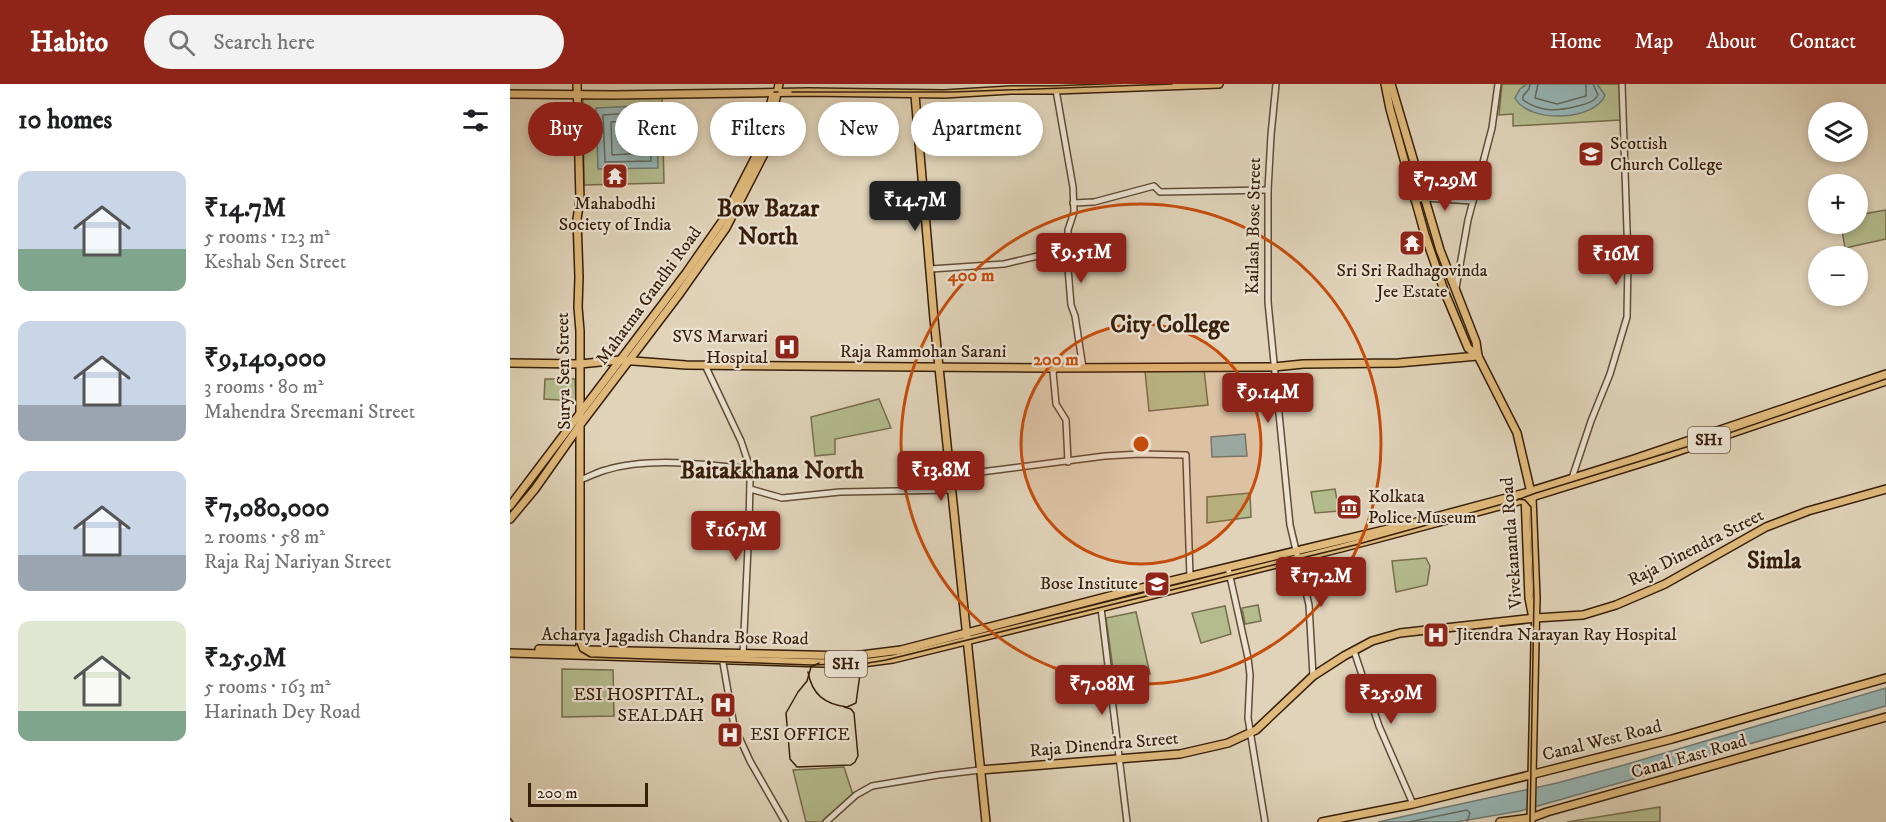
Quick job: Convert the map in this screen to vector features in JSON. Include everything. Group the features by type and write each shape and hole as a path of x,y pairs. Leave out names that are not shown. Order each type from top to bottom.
{"main road":[{"name":"Surya Sen Street","path":"577,84 580,649"},
{"path":"510,94 612,95 777,88 908,91 1056,90 1097,86 1219,84"},
{"name":"Vivekananda Road","path":"1385,84 1414,200 1434,263 1468,348 1478,356"},
{"name":"Vivekananda Road","path":"1391,84 1455,291 1476,342 1478,356 1517,433 1524,498 1529,598 1535,627 1534,774 1531,820"},
{"name":"Mahatma Gandhi Road","path":"510,506 694,263 727,213 757,154 777,88"},
{"name":"Mahatma Gandhi Road","path":"512,517 535,489 726,228 764,154 777,88"},
{"path":"908,91 931,269 934,319 941,367 986,822"},
{"name":"Raja Rammohan Sarani","path":"510,363 580,364 620,360 705,365 1274,367 1303,364 1398,363 1478,356"},
{"name":"SH1","path":"510,651 722,657 858,664 893,659 967,638 1228,576 1296,555 1524,498 1886,374"},
{"name":"SH1","path":"1571,481 1661,457 1886,381"},
{"name":"Raja Dinendra Street","path":"980,770 1192,753 1228,743 1256,730 1313,676 1372,642 1400,633 1534,618 1583,615 1616,605 1665,584 1767,527 1808,511 1886,489"},
{"name":"Acharya Jagadish Chandra Bose Road","path":"510,651 580,649 722,657 743,654 853,656 967,638 1228,567 1260,559 1296,555"},
{"name":"Canal West Road","path":"1322,822 1413,804 1672,739 1886,678"},
{"name":"Canal East Road","path":"1500,822 1531,820 1547,812 1886,717"}],"street":[{"name":"Kailash Bose Street","path":"1276,84 1271,135 1268,302 1290,525 1309,604 1313,676"},
{"path":"1455,291 1465,232 1492,128 1498,84"},
{"path":"1571,481 1591,421 1605,389 1627,317 1628,259 1622,84"},
{"path":"1056,90 1073,187 1074,212 1068,231 1068,255 1071,305 1075,316 1083,368"},
{"path":"1073,203 1094,202 1154,186 1160,192 1269,190"},
{"path":"1414,200 1425,198 1473,201"},
{"path":"931,269 1004,264 1038,256 1068,255"},
{"path":"705,365 741,441 749,469 743,654"},
{"path":"1056,368 1053,372 1056,404 1065,420 1068,462"},
{"path":"951,479 981,472 1140,454 1186,455 1190,577"},
{"path":"580,480 606,470 652,463 749,469"},
{"path":"750,489 782,498 840,492 952,490"},
{"path":"1228,567 1228,576 1249,663 1248,718 1265,822"},
{"path":"1101,608 1127,822"},
{"path":"1354,651 1379,726 1413,804"},
{"path":"722,657 734,726 750,761 785,822"},
{"path":"826,822 856,795 873,786 980,770"}],"green space":[{"path":"1502,84 1620,84 1621,120 1513,126 1513,114 1499,115"},
{"path":"662,97 662,102 615,102 615,156 663,156 664,183 584,185 584,156 603,156 603,102 583,102 583,98"},
{"path":"1886,210 1886,239 1845,246 1843,234 1868,234 1868,213"},
{"path":"1204,369 1208,405 1149,411 1145,371"},
{"path":"545,379 575,379 576,401 544,399"},
{"path":"879,399 891,428 835,439 835,454 815,456 811,417"},
{"path":"1335,489 1339,511 1315,513 1311,492"},
{"path":"1250,493 1251,517 1207,523 1207,497"},
{"path":"1426,558 1430,566 1427,585 1396,592 1392,561"},
{"path":"1258,605 1261,621 1245,624 1242,608"},
{"path":"1225,606 1231,634 1201,643 1192,613"},
{"path":"1136,612 1150,674 1114,676 1106,618"},
{"path":"562,669 613,670 614,716 562,717"},
{"path":"844,767 853,795 822,822 806,822 793,770"},
{"path":"1660,807 1660,822 1567,822"}],"water":[{"path":"1527,84 1597,84 1605,95 1599,104 1589,110 1562,116 1547,115 1522,106 1515,98 1520,89"},
{"path":"615,107 615,156 658,156 658,168 598,169 598,156 603,156 603,108"},
{"path":"1245,434 1247,456 1212,457 1211,437"},
{"path":"1886,688 1886,706 1520,811 1456,822 1378,822 1557,783"}],"tram line":[{"path":"792,92 952,92 1172,84"},
{"path":"576,641 580,651 590,657 811,665 886,660 1355,545 1517,500 1706,441 1886,379"},
{"path":"1518,499 1525,500 1531,507 1534,597 1530,822"},
{"path":"819,663 811,667 807,681 786,713 790,759 797,767 851,765 855,762 858,756 854,713 851,709 844,707"},
{"path":"808,672 820,697 839,706 847,707 856,703 860,674 868,663"}],"railway":[{"path":"510,818 513,822"}],"place":[{"name":"Scottish Church College","path":"1591,154"},
{"name":"Mahabodhi Society of India","path":"615,176"},
{"name":"Sri Sri Radhagovinda Jee Estate","path":"1412,243"},
{"name":"SVS Marwari Hospital","path":"787,347"},
{"name":"Kolkata Police Museum","path":"1349,507"},
{"name":"Bose Institute","path":"1157,584"},
{"name":"Jitendra Narayan Ray Hospital","path":"1436,635"},
{"name":"ESI HOSPITAL, SEALDAH","path":"723,705"},
{"name":"ESI OFFICE","path":"730,735"}],"district":[{"name":"Bow Bazar North","path":"768,223"},
{"name":"City College","path":"1170,325"},
{"name":"Baitakkhana North","path":"772,471"},
{"name":"Simla","path":"1774,561"}]}
